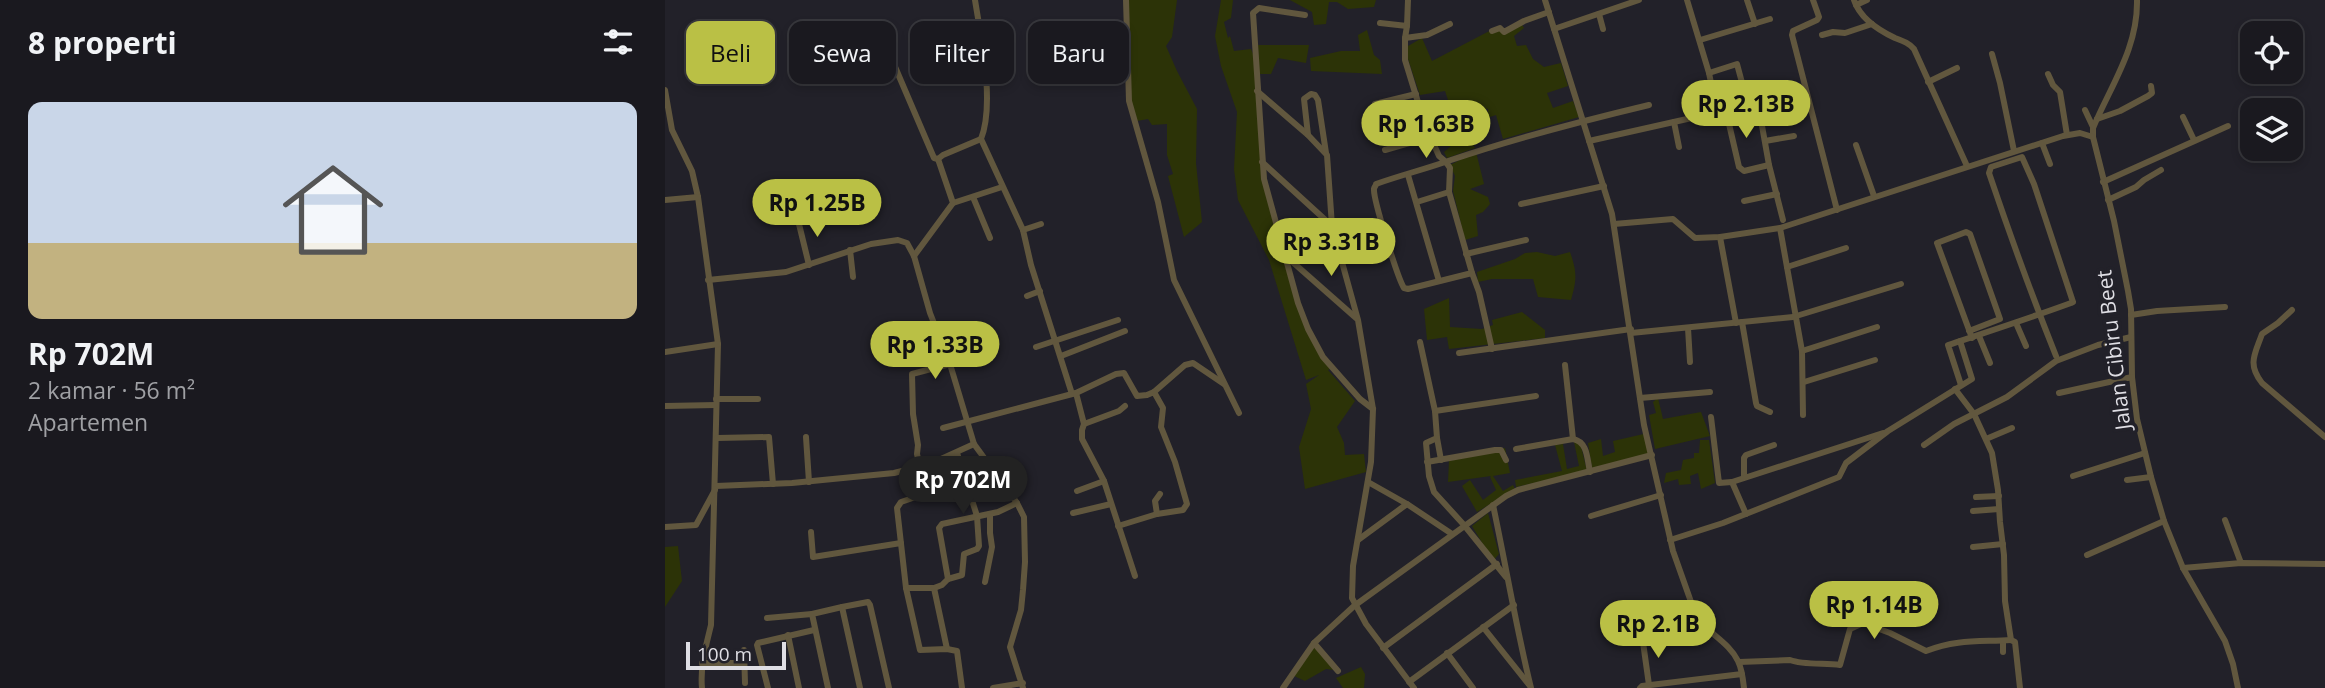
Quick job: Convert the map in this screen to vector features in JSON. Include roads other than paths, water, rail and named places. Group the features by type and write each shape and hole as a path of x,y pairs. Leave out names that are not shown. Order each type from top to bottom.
{"street":[{"path":"975,0 978,21"},
{"path":"1126,0 1129,101 1158,202 1174,280 1238,413"},
{"path":"1408,0 1405,60 1430,137 1439,156 1449,161"},
{"path":"1545,0 1615,224 1640,398 1670,540 1696,616 1700,623 1733,652 1739,662 1744,688"},
{"path":"1554,29 1639,0"},
{"path":"1686,0 1700,40 1717,112"},
{"path":"1747,0 1755,24"},
{"path":"1813,0 1819,17 1793,31 1792,35 1837,210"},
{"path":"1867,0 1855,3 1861,15 1892,37 1911,45 1967,166"},
{"name":"Jalan Cibiru Beet","path":"2137,0 2133,39 2096,119 2093,138 2128,291 2137,419 2151,477 2164,521 2183,568 2225,641 2238,688"},
{"path":"1305,15 1255,9 1252,20 1266,186 1308,329 1335,373 1373,409"},
{"path":"1492,31 1500,28 1504,32 1507,31 1524,21 1549,12"},
{"path":"1599,14 1603,29"},
{"path":"1700,40 1770,19"},
{"path":"1380,23 1407,26"},
{"path":"1405,38 1427,35 1450,24"},
{"path":"1822,35 1845,33 1872,24"},
{"path":"1973,335 2016,323 2071,303 2074,299 2007,123 1992,54"},
{"path":"1709,73 1737,64 1748,105"},
{"path":"1928,82 1957,68"},
{"path":"896,69 934,158 938,159 953,203"},
{"path":"2048,74 2060,92 2067,135"},
{"path":"985,84 987,121 981,139 1023,230 1031,265 1084,424 1082,439 1104,481 1135,576"},
{"path":"2096,119 2120,111 2148,96 2152,93 2151,86"},
{"path":"665,90 673,130 692,171 698,197 718,344 711,625 702,663 702,688"},
{"path":"1257,90 1327,155"},
{"path":"1308,135 1304,99 1311,94 1318,100 1327,155 1332,226 1358,320 1373,409 1371,462 1351,588 1354,606 1411,685 1447,653 1514,605"},
{"path":"1378,117 1375,104 1416,94"},
{"path":"1472,273 1413,289 1404,288 1387,240 1374,187 1379,183 1583,120 1649,105"},
{"path":"1589,141 1748,105 1757,106 1783,220"},
{"path":"2085,110 2093,128"},
{"path":"1726,111 1739,167 1744,171 1769,165"},
{"path":"1388,123 1422,112"},
{"path":"2183,117 2194,140"},
{"path":"1674,122 1679,147"},
{"path":"2103,182 2228,126"},
{"path":"1615,224 1673,219 1695,238 1780,228 2067,135 2080,133 2093,138"},
{"path":"1765,141 1794,135"},
{"path":"1385,150 1430,137"},
{"path":"938,159 981,139"},
{"path":"2042,143 2050,164"},
{"path":"1856,145 1874,196"},
{"path":"2019,152 1991,167 1989,171 2056,356"},
{"path":"1449,161 1449,191 1479,292 1492,349"},
{"path":"1262,162 1332,226"},
{"path":"2108,200 2136,187 2161,170"},
{"path":"1408,175 1439,281"},
{"path":"1521,204 1604,186"},
{"path":"914,256 953,203 1002,187"},
{"path":"1417,202 1449,191"},
{"path":"1744,201 1777,194"},
{"path":"665,200 698,197"},
{"path":"973,197 989,237"},
{"path":"798,220 809,265"},
{"path":"1023,230 1041,224"},
{"path":"1780,228 1802,351 1803,415"},
{"path":"1990,363 1973,335 1937,243 1966,232 1970,234 2000,319 1973,335 1948,345 1958,387 1992,453 2003,544 2007,640 2003,652"},
{"path":"1720,237 1756,403 1770,412"},
{"path":"708,280 786,272 885,241 898,240 907,243 914,256 974,444 1017,503 1024,517 1025,562 1021,610 1010,647 1023,686 993,688"},
{"path":"1466,254 1526,240"},
{"path":"1787,267 1846,248"},
{"path":"850,250 853,277"},
{"path":"1287,257 1358,320"},
{"path":"1459,353 1631,331 1688,328 1797,316 1901,284"},
{"path":"1027,296 1040,291"},
{"path":"2131,315 2225,307"},
{"path":"2292,310 2262,334 2252,366 2262,383 2325,437"},
{"path":"1036,347 1118,320"},
{"path":"2016,323 2026,346"},
{"path":"1802,351 1877,327"},
{"path":"1688,328 1690,362"},
{"path":"1061,356 1125,331"},
{"path":"1924,445 1954,424 2007,397 2056,361 2098,345 2131,337"},
{"path":"1670,540 1746,514 1839,477 1846,463 1888,431 1972,379 1960,341"},
{"path":"1420,342 1441,460"},
{"path":"665,352 718,344"},
{"path":"1804,382 1875,360"},
{"path":"943,428 1074,394 1122,372 1137,396 1154,391 1185,365 1193,363 1226,386"},
{"path":"920,467 913,414 912,374 950,364"},
{"path":"1565,365 1573,439"},
{"path":"2059,393 2132,377"},
{"path":"1118,526 1157,514 1183,510 1188,504 1173,453 1161,427 1163,408 1154,391"},
{"path":"1640,398 1710,392"},
{"path":"1434,411 1536,396"},
{"path":"665,406 758,399"},
{"path":"1084,424 1119,411 1125,406"},
{"path":"1711,417 1719,483 1732,482 1888,431"},
{"path":"1986,439 2012,428"},
{"path":"717,438 769,437 773,484"},
{"path":"806,437 809,482"},
{"path":"1437,438 1426,443 1430,485 1506,577"},
{"path":"1516,449 1573,439 1581,441 1585,446 1590,472"},
{"path":"715,488 894,473 920,467 974,444"},
{"path":"1744,477 1746,455 1774,445"},
{"path":"1427,462 1501,450 1506,460"},
{"path":"906,588 934,588 942,586 947,579 962,575 964,554 979,547 977,516 957,453"},
{"path":"2073,476 2145,453"},
{"path":"1283,688 1314,643 1354,606 1493,505 1518,490 1651,455"},
{"path":"936,461 936,490 898,504 906,588 921,650 957,651 962,688"},
{"path":"2127,480 2151,477"},
{"path":"1077,491 1104,481"},
{"path":"1368,482 1452,534"},
{"path":"1732,482 1746,514"},
{"path":"665,527 695,525 715,488"},
{"path":"1157,514 1155,501 1160,494"},
{"path":"1591,516 1661,495"},
{"path":"1976,497 1999,496"},
{"path":"947,579 940,526 990,514 1017,503"},
{"path":"1073,513 1111,504"},
{"path":"1359,540 1407,504"},
{"path":"1493,505 1531,688"},
{"path":"1973,511 1999,509"},
{"path":"985,582 992,547 990,514"},
{"path":"2225,520 2241,564"},
{"path":"2087,555 2164,521"},
{"path":"811,532 813,557 901,543"},
{"path":"1973,547 2003,544"},
{"path":"1383,648 1505,558"},
{"path":"2183,568 2241,564 2325,564"},
{"path":"934,588 947,649"},
{"path":"767,618 812,614 868,602 889,688"},
{"path":"842,607 860,688"},
{"path":"1635,608 1649,685"},
{"path":"812,614 828,688"},
{"path":"1739,662 1790,660 1798,663 1823,662 1840,665 1850,629 1863,624 1890,633 1926,651 1957,642 2015,642 2020,688"},
{"path":"1483,627 1531,688"},
{"path":"768,688 757,645 814,629"},
{"path":"788,635 799,688"},
{"path":"1314,643 1338,671"},
{"path":"744,650 745,683"},
{"path":"1447,653 1473,688"},
{"path":"702,663 744,663"},
{"path":"1640,688 1742,674"}]}
